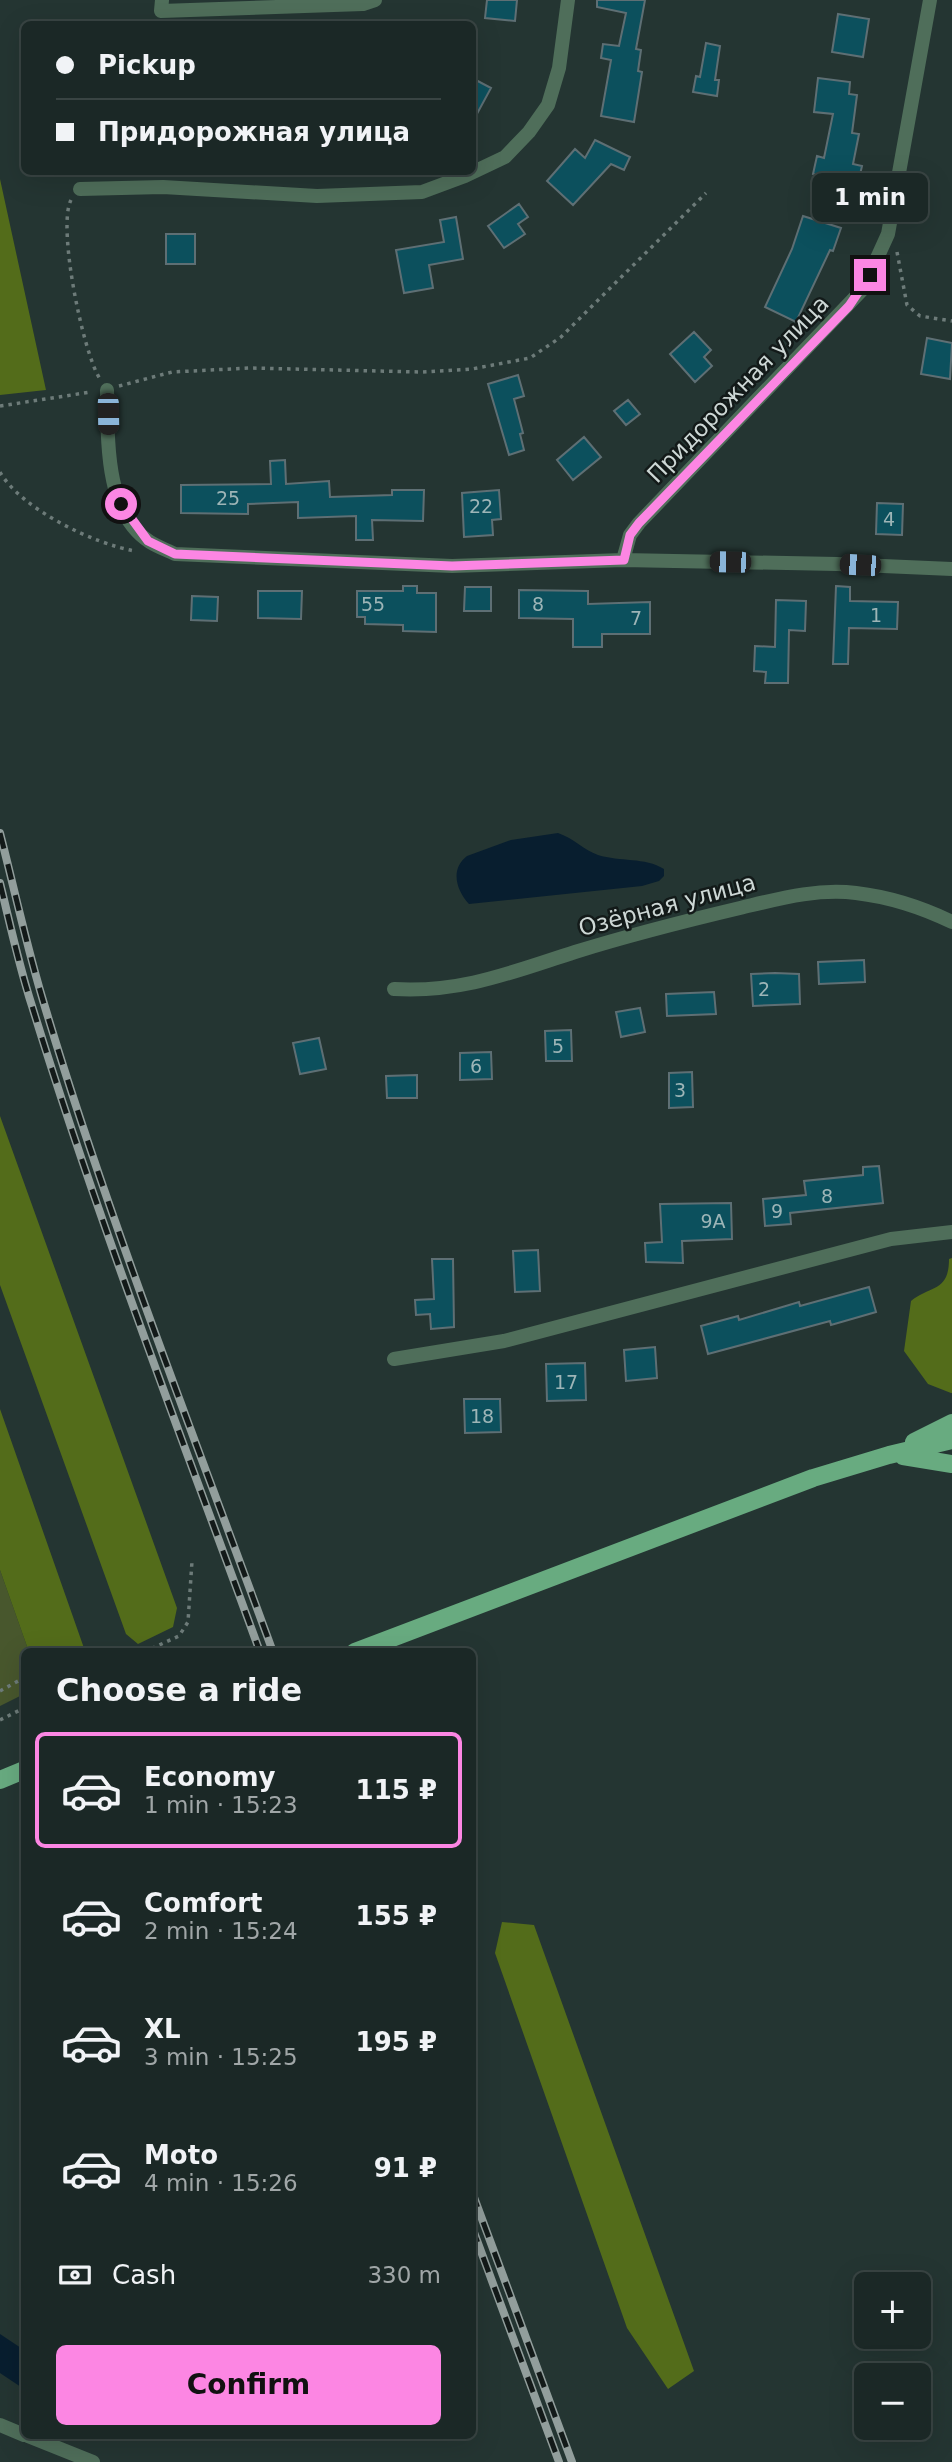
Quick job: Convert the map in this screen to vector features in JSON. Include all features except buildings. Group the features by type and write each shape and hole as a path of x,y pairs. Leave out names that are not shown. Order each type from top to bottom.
{"main road":[{"path":"889,1455 952,1423"},
{"path":"366,1648 813,1478 889,1455 952,1440"},
{"path":"889,1455 952,1464"},
{"path":"0,1780 21,1771"}],"street":[{"path":"162,5 363,4 375,0"},
{"path":"476,171 505,157 529,132 548,105 559,68 568,0"},
{"name":"Придорожная улица","path":"624,560 630,535 639,523 863,289 888,234 930,0"},
{"path":"80,189 163,187 317,196 422,192 467,175"},
{"path":"107,390 112,479 121,504 148,541 175,554 452,566 624,560 952,569"},
{"name":"Озёрная улица","path":"394,989 426,991 467,986 673,924 785,898 824,892 892,899 928,910 952,922"},
{"path":"394,1359 504,1341 891,1239 952,1232"},
{"path":"0,2425 21,2433"},
{"path":"36,2439 93,2462"}],"path":[{"path":"80,189 69,202 67,223 75,300 93,368 107,390"},
{"path":"0,405 107,390 172,372 250,368 421,372 472,369 530,358 561,337 706,193"},
{"path":"888,234 896,243 907,305 920,316 952,321"},
{"path":"0,472 7,484 64,527 131,550 142,551"},
{"path":"153,1648 179,1636 188,1622 192,1561"},
{"path":"0,1691 20,1680"},
{"path":"0,1720 21,1710"}],"green space":[{"path":"0,179 46,390 0,395"},
{"path":"0,1116 177,1608 173,1627 138,1644 126,1634 0,1285"},
{"path":"952,1258 951,1393 928,1384 904,1351 911,1301 942,1283 946,1277 949,1259"},
{"path":"0,1409 84,1648 28,1648 0,1570"},
{"path":"0,1570 28,1648 21,1648 21,1696 0,1706"},
{"path":"502,1922 534,1925 694,2371 668,2389 627,2328 495,1953"}],"water":[{"path":"558,833 598,855 657,865 664,869 664,876 659,881 642,886 469,904 464,898 458,886 457,873 458,867 467,856 511,840"},
{"path":"0,2334 21,2348 21,2387 0,2373"}],"railway":[{"path":"0,833 42,997 95,1162 272,1648"},
{"path":"0,883 27,991 85,1169 259,1648"},
{"path":"476,2203 572,2462"},
{"path":"476,2238 559,2462"}],"route":[{"path":"121,504 148,541 175,554 452,566 524,561 624,560 630,535 639,523 849,306 870,275"}]}
